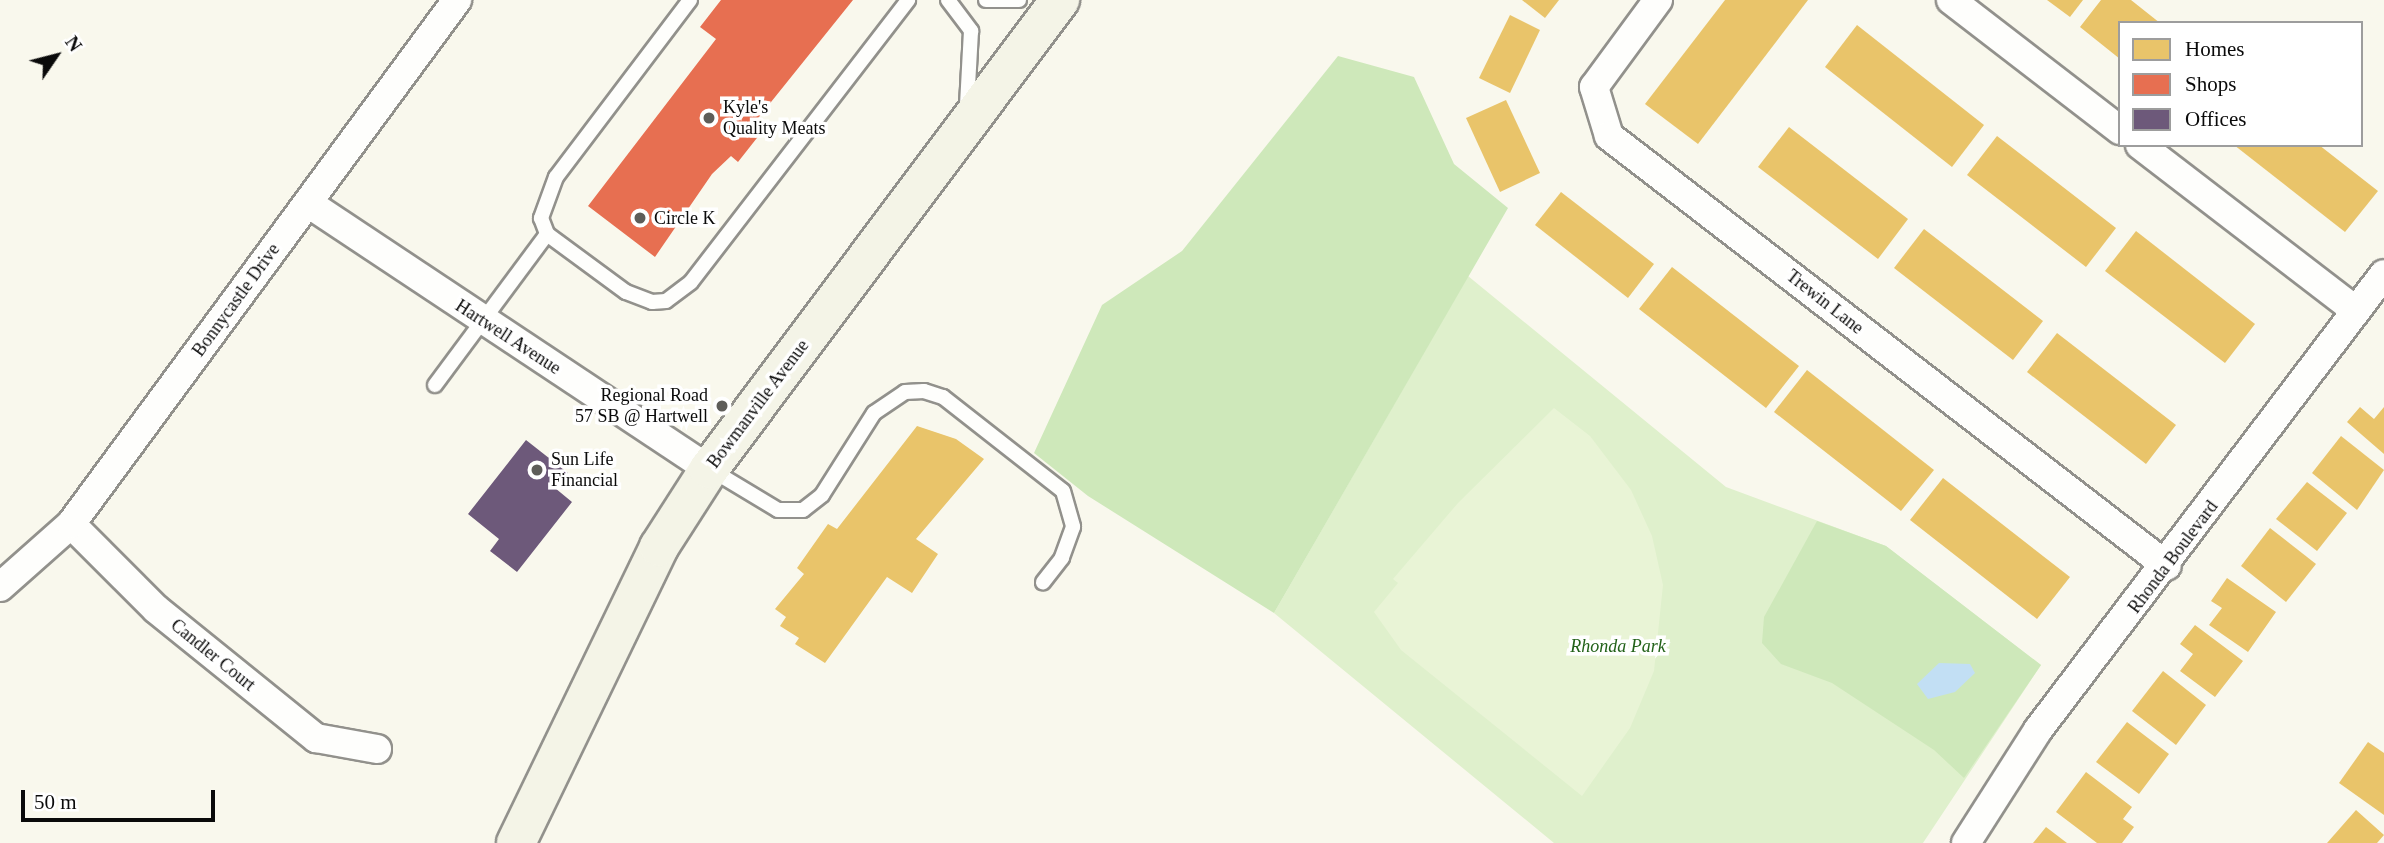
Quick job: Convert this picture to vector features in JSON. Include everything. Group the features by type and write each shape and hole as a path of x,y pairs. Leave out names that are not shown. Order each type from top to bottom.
{"main road":[{"name":"Bowmanville Avenue","path":"516,843 616,626 709,469 1060,0"}],"street":[{"name":"Bonnycastle Drive","path":"0,587 71,524 457,0"},
{"name":"Trewin Lane","path":"1658,0 1594,87 1609,136 2167,566"},
{"path":"1951,0 2118,128"},
{"path":"2143,147 2356,311"},
{"name":"Hartwell Avenue","path":"308,203 485,323 709,469"},
{"name":"Rhonda Boulevard","path":"1966,843 2038,730 2167,566 2384,274"},
{"name":"Candler Court","path":"71,524 156,609 316,738 377,749"}],"lane":[{"path":"690,0 556,177 541,218 547,234 639,299 666,301 679,294 908,0"},
{"path":"948,0 965,19 973,44 962,130"},
{"path":"986,0 1019,0"},
{"path":"435,385 485,323 547,234"},
{"path":"709,469 778,510 803,510 822,495 874,413 905,392 925,391 943,397 1062,491 1073,527 1062,558 1043,582"}],"green space":[{"path":"1338,56 1414,77 1454,164 1508,208 1274,613 1088,496 1034,453 1102,305 1182,251"},
{"name":"Rhonda Park","path":"1468,276 1726,487 1886,546 2041,665 1923,843 1554,843 1274,613"},
{"path":"1554,408 1590,436 1631,490 1652,536 1663,585 1654,671 1630,728 1582,796 1401,650 1374,612 1398,583 1393,579 1458,503"},
{"path":"1817,521 1886,546 2041,665 1964,778 1934,750 1832,683 1781,664 1762,643 1764,617"}],"water":[{"path":"1939,663 1970,664 1975,673 1955,692 1928,699 1917,684"}],"building: Homes":[{"path":"1522,0 1559,0 1545,18"},
{"path":"1725,0 1808,0 1698,144 1645,104"},
{"path":"2047,0 2083,0 2070,17"},
{"path":"2101,0 2131,0 2157,21 2118,21 2118,57 2080,27"},
{"path":"1510,15 1540,30 1510,93 1479,78"},
{"path":"1857,25 1984,125 1952,167 1825,67"},
{"path":"1506,100 1540,173 1500,192 1466,118"},
{"path":"1789,127 1908,219 1878,259 1758,167"},
{"path":"1997,136 2116,228 2086,267 1967,175"},
{"path":"2237,147 2322,147 2378,191 2345,232"},
{"path":"1561,192 1654,264 1628,298 1535,225"},
{"path":"1924,229 2043,321 2013,360 1894,268"},
{"path":"2136,231 2255,324 2225,363 2105,271"},
{"path":"1672,267 1799,366 1766,408 1639,309"},
{"path":"2057,333 2176,425 2146,464 2027,372"},
{"path":"1807,370 1934,470 1901,511 1774,412"},
{"path":"2360,407 2374,419 2384,407 2384,454 2347,422"},
{"path":"917,426 956,439 984,459 916,539 938,554 912,593 887,577 825,663 795,644 799,638 780,626 786,617 775,609 804,574 797,568 828,524 837,529"},
{"path":"2341,436 2384,470 2357,510 2312,473"},
{"path":"1943,478 2070,577 2037,619 1910,520"},
{"path":"2307,482 2347,513 2317,551 2276,519"},
{"path":"2270,528 2316,564 2286,602 2241,566"},
{"path":"2227,578 2276,612 2248,652 2209,625 2222,608 2211,601"},
{"path":"2195,625 2243,661 2215,697 2180,671 2193,654 2180,644"},
{"path":"2163,671 2206,705 2176,745 2132,711"},
{"path":"2127,722 2169,754 2139,794 2096,762"},
{"path":"2368,742 2384,753 2384,815 2339,783"},
{"path":"2086,772 2132,807 2123,819 2134,827 2122,843 2097,843 2056,812"},
{"path":"2356,810 2384,835 2377,843 2327,843"},
{"path":"2046,827 2067,843 2033,843"}],"building: Shops":[{"path":"721,0 853,0 755,122 764,129 738,162 731,156 712,174 655,257 588,206 716,39 700,27"}],"building: Offices":[{"path":"526,440 568,473 555,488 572,502 517,572 490,551 499,539 468,514"}],"place":[{"name":"Kyle's Quality Meats","path":"709,118"},
{"name":"Circle K","path":"640,218"},
{"name":"Regional Road 57 SB @ Hartwell","path":"722,406"},
{"name":"Sun Life Financial","path":"537,470"}]}
